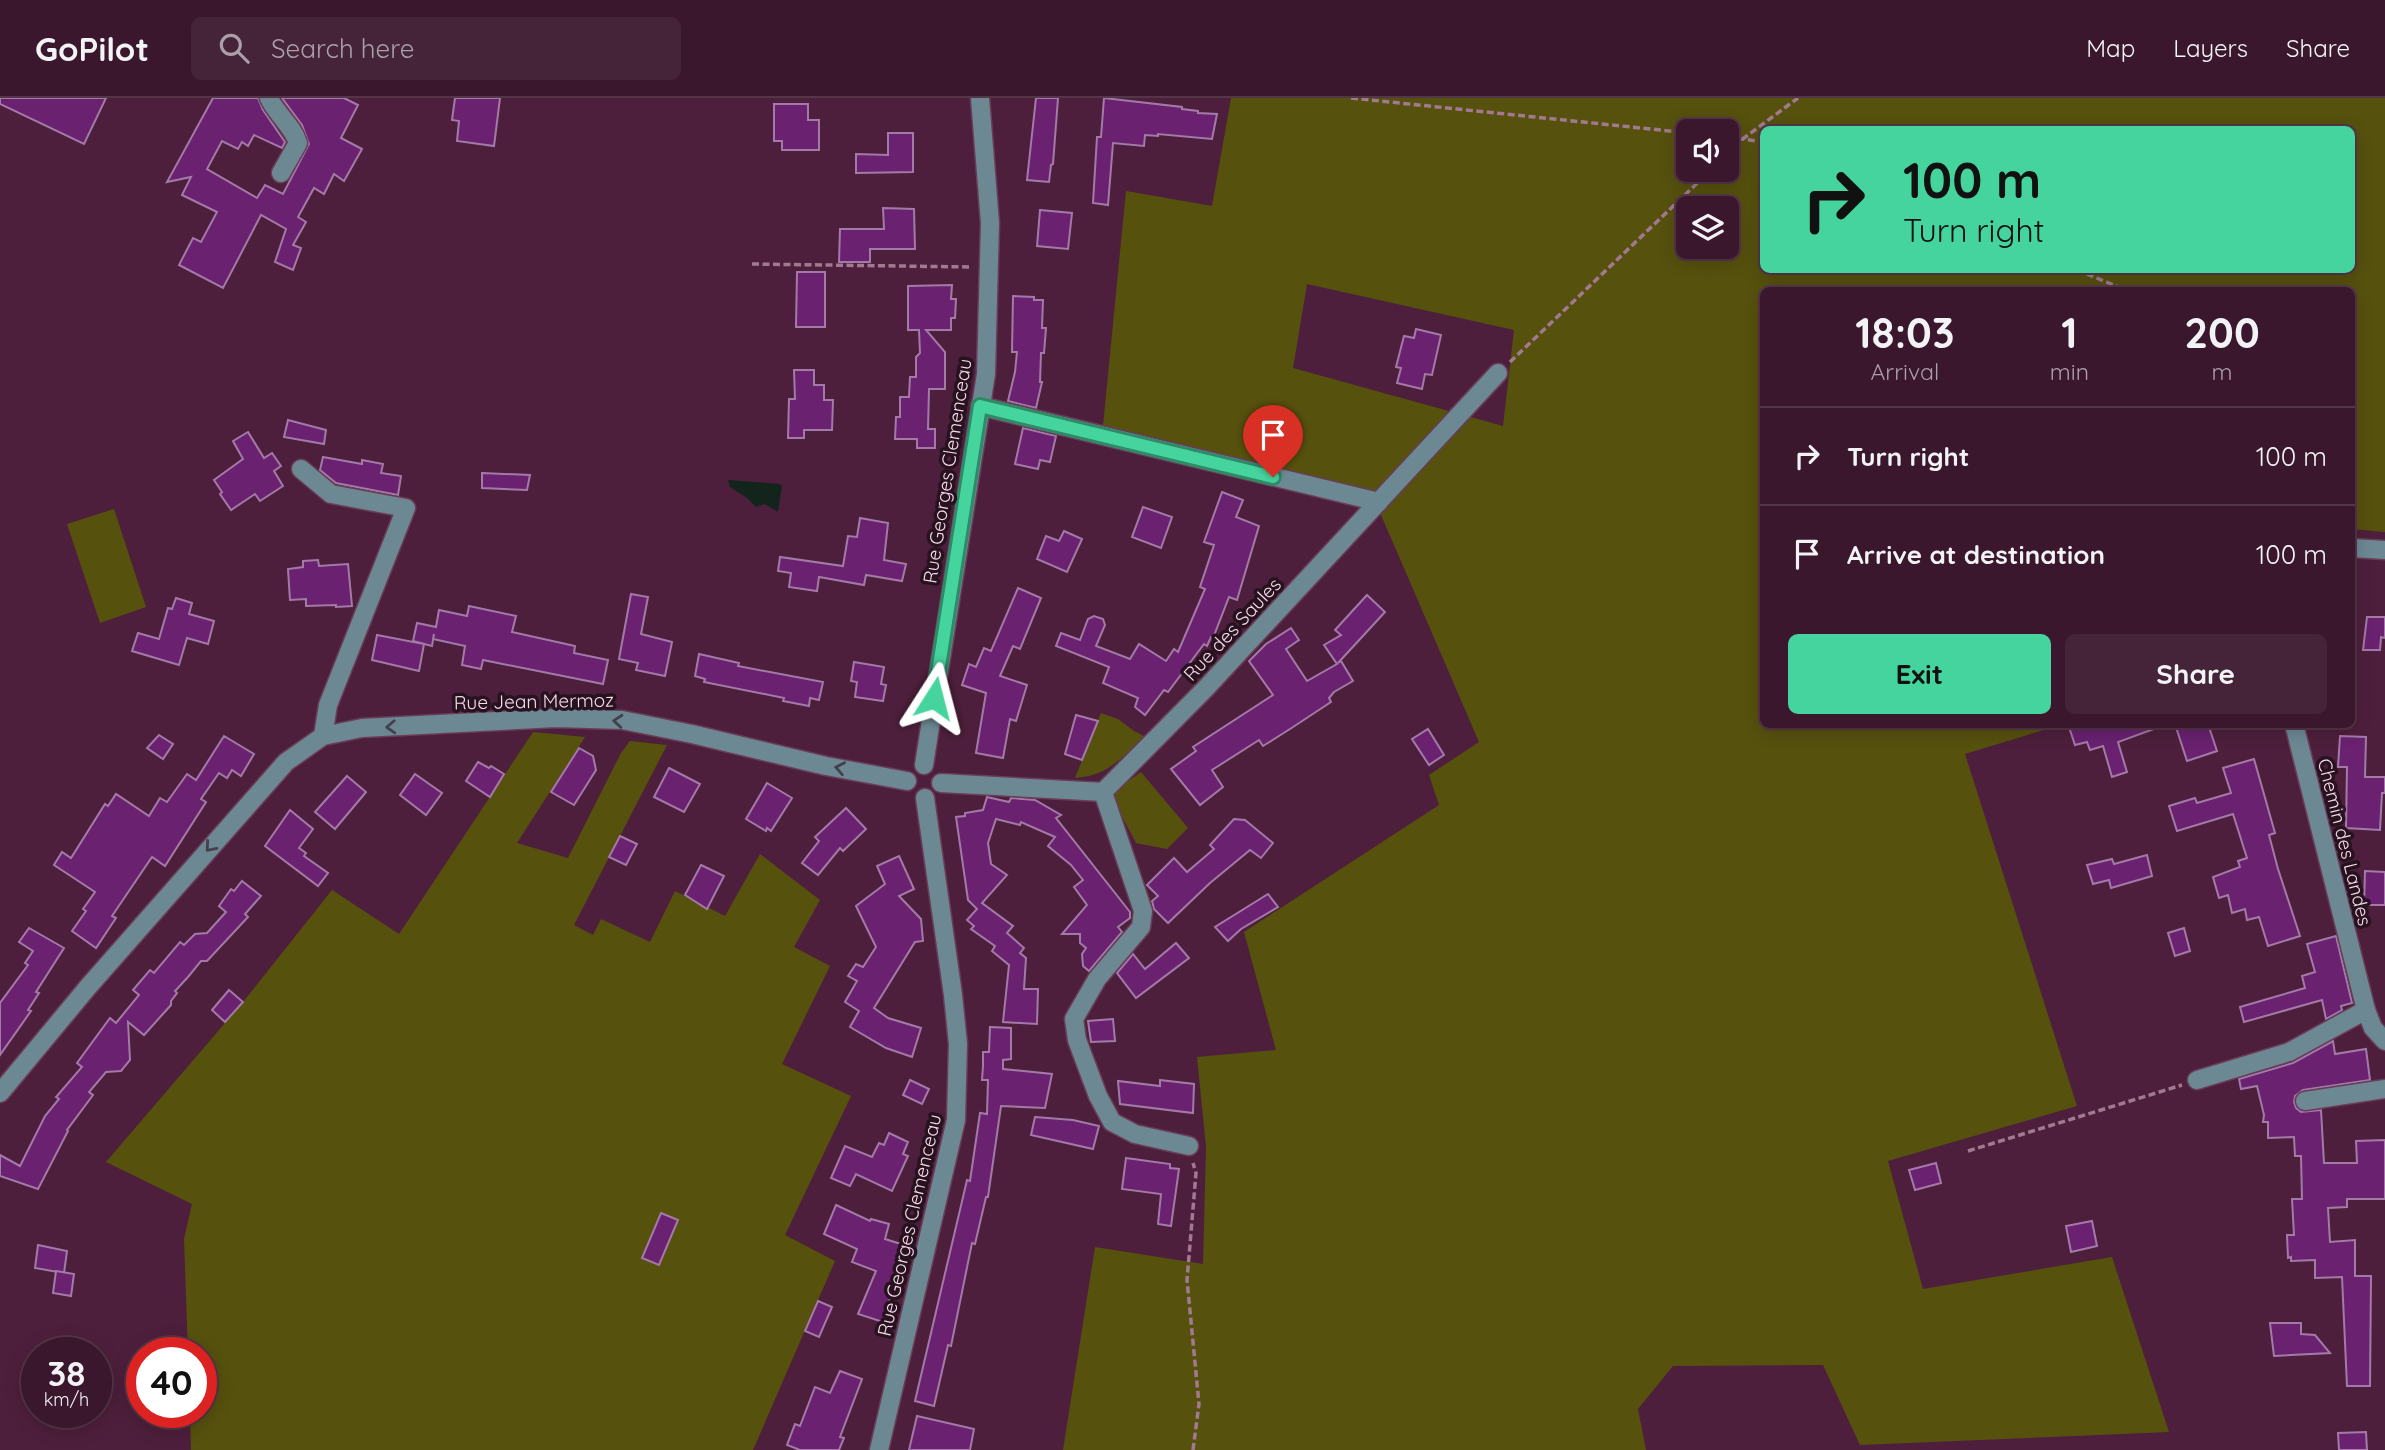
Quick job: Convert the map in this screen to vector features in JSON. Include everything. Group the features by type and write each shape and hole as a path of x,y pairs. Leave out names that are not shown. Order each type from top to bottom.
{"street":[{"path":"269,98 275,112 295,133 298,143 281,173"},
{"name":"Rue Georges Clemenceau","path":"924,765 986,374 990,223 980,98"},
{"name":"Rue des Saules","path":"1103,792 1206,688 1499,373"},
{"path":"980,406 1379,502"},
{"path":"301,469 331,494 405,509 328,705 323,736"},
{"path":"2355,548 2385,550"},
{"name":"Rue Jean Mermoz","path":"0,1093 97,977 286,762 323,736 362,728 556,718 622,720 907,781"},
{"name":"Chemin des Landes","path":"2295,728 2366,1010 2373,1028 2385,1041"},
{"path":"924,765 934,769 941,783 936,793 925,798 914,795 907,781 912,771 924,765"},
{"path":"941,783 1103,792 1143,911 1141,927 1097,979 1074,1019 1077,1040 1098,1096 1112,1122 1135,1134 1189,1146"},
{"name":"Rue Georges Clemenceau","path":"879,1450 956,1120 958,1044 952,982 925,798"},
{"path":"2197,1080 2289,1052 2366,1010"},
{"path":"2305,1101 2385,1088"}],"path":[{"path":"1351,98 1676,132"},
{"path":"1760,126 1798,98"},
{"path":"1739,143 1760,126"},
{"path":"1739,138 1760,141"},
{"path":"1499,373 1698,182"},
{"path":"752,264 989,267"},
{"path":"2084,273 2119,287"},
{"path":"1968,1151 2197,1080"},
{"path":"1189,1146 1196,1173 1186,1280 1199,1404 1193,1450"}],"shaded area":[{"path":"1231,98 2385,98 2385,532 2355,529 2355,287 1760,287 1760,728 2050,728 1965,754 2077,1106 1888,1161 1923,1289 2112,1257 2169,1432 1860,1445 1823,1365 1673,1366 1638,1409 1646,1450 1063,1450 1095,1247 1203,1264 1206,1147 1197,1057 1276,1050 1244,932 1439,805 1429,775 1479,742 1372,494 1103,426 1126,191 1212,206","holes":["1307,284 1514,330 1503,426 1293,368"]},
{"path":"728,480 780,484 782,486 778,512 765,504 756,507 730,487"},
{"path":"114,509 146,607 100,623 67,524"},
{"path":"1101,713 1118,719 1144,736 1122,758 1106,769 1097,774 1075,778"},
{"path":"533,732 585,737 517,843 568,858 621,753 630,741 667,745 574,925 593,935 601,919 650,942 675,891 725,916 760,854 820,900 794,947 830,966 782,1064 851,1096 785,1235 835,1261 753,1450 191,1450 190,1428 217,1428 217,1337 187,1337 184,1239 192,1204 106,1162 243,1002 332,890 399,934"},
{"path":"1141,772 1188,828 1167,849 1136,843 1110,794"}],"building":[{"path":"0,98 106,98 84,144 0,104"},
{"path":"213,98 258,98 285,142 282,148 254,135 248,146 242,142 238,149 222,141 207,169 257,198 265,185 283,194 309,144 302,125 282,98 344,98 358,105 341,138 362,149 344,181 334,174 324,194 314,188 298,217 306,222 293,245 301,248 293,270 275,262 286,229 261,215 223,288 179,265 193,238 201,242 217,212 182,195 191,177 167,182"},
{"path":"455,98 500,98 494,146 457,141 459,121 452,120"},
{"path":"1036,98 1058,98 1049,182 1027,180"},
{"path":"1104,98 1217,114 1212,139 1158,134 1145,135 1144,146 1113,143 1108,205 1093,203 1097,137 1101,137"},
{"path":"774,104 808,104 808,120 819,120 819,150 782,150 782,141 774,141"},
{"path":"888,133 913,133 913,172 856,173 856,154 888,155"},
{"path":"883,208 914,209 915,249 870,249 870,262 839,262 840,229 884,229"},
{"path":"1040,210 1072,213 1068,249 1037,246"},
{"path":"797,272 825,272 825,327 796,327"},
{"path":"952,285 951,299 956,299 951,330 926,330 945,352 945,389 929,389 928,429 935,429 935,448 917,448 917,439 895,439 896,417 900,417 900,397 909,397 910,377 916,377 916,357 920,353 919,330 908,330 908,286"},
{"path":"1013,296 1043,300 1042,328 1046,328 1044,353 1041,353 1042,382 1036,408 1008,401 1017,352 1012,352"},
{"path":"1416,329 1441,335 1432,375 1425,374 1422,389 1397,383 1401,368 1396,367 1404,336 1414,338"},
{"path":"794,370 814,370 814,385 824,385 824,400 833,400 832,430 804,430 804,438 788,438 789,399 795,399"},
{"path":"288,420 326,430 324,444 284,437"},
{"path":"1023,428 1056,436 1050,462 1040,460 1038,469 1015,464"},
{"path":"248,432 264,458 272,453 281,466 274,471 283,486 260,501 255,494 231,510 214,480 243,459 233,441"},
{"path":"323,457 362,464 362,460 383,464 381,473 401,476 398,495 336,483 320,470"},
{"path":"482,473 530,475 527,490 482,488"},
{"path":"1222,492 1243,500 1236,517 1259,526 1237,600 1229,597 1213,638 1211,637 1207,646 1204,644 1168,692 1164,690 1145,715 1135,707 1138,698 1103,683 1109,667 1056,646 1061,633 1080,640 1088,619 1094,616 1103,619 1105,625 1096,646 1130,659 1139,644 1166,661 1174,649 1178,652 1205,589 1200,587 1214,545 1204,542"},
{"path":"1143,507 1172,517 1161,548 1132,537"},
{"path":"860,518 888,523 884,560 906,564 902,581 866,575 864,585 819,577 817,591 789,587 791,573 778,571 780,557 843,566 848,536 857,537"},
{"path":"1064,531 1082,539 1067,572 1037,559 1046,536 1059,541"},
{"path":"318,560 319,566 348,564 352,606 306,606 306,599 290,600 288,569 303,567 303,561"},
{"path":"1018,588 1041,598 1020,649 1013,646 1000,676 1027,685 1016,721 1010,719 1003,758 976,753 986,693 962,685 969,664 976,667 984,648 991,651"},
{"path":"631,594 648,597 641,634 672,642 665,676 636,670 638,663 619,659"},
{"path":"1367,595 1385,612 1338,663 1341,661 1353,681 1334,692 1329,698 1331,702 1290,729 1263,746 1259,740 1212,770 1223,787 1200,805 1171,769 1196,751 1193,747 1273,695 1249,661 1266,644 1291,628 1299,640 1286,649 1307,681 1337,664 1324,645 1341,635 1335,630"},
{"path":"176,598 192,603 189,614 214,621 208,644 187,638 179,665 132,651 138,633 159,639 168,608 172,609"},
{"path":"469,606 516,616 512,632 575,646 574,653 608,660 603,684 483,660 481,669 462,665 465,646 433,639 432,646 413,641 417,623 436,627 439,610 467,616"},
{"path":"2367,617 2385,617 2385,638 2381,637 2380,650 2363,650"},
{"path":"377,635 424,644 419,671 372,660"},
{"path":"699,654 739,663 738,666 823,682 819,700 810,698 809,706 783,701 784,698 704,682 705,679 695,676"},
{"path":"854,662 884,667 881,684 886,685 883,701 855,697 857,682 851,681"},
{"path":"1076,715 1098,721 1082,760 1065,754"},
{"path":"2069,728 2156,728 2118,742 2127,772 2112,777 2103,746 2090,750 2087,742 2075,745"},
{"path":"2176,728 2209,728 2217,751 2187,761"},
{"path":"1428,729 1444,755 1429,765 1412,739"},
{"path":"159,735 173,744 163,759 147,748"},
{"path":"224,736 254,754 241,776 232,770 227,778 219,773 201,799 206,802 165,866 152,857 112,916 116,918 96,948 72,931 95,892 54,865 62,852 71,858 105,804 108,806 116,794 149,816 160,798 167,802 187,774 196,780"},
{"path":"2340,736 2366,737 2365,777 2385,777 2380,830 2346,828 2347,767 2338,767"},
{"path":"579,748 593,756 596,770 574,805 551,792"},
{"path":"2254,759 2275,833 2269,835 2300,936 2268,946 2259,917 2247,920 2245,909 2232,913 2228,895 2219,898 2213,877 2240,867 2238,861 2247,858 2233,814 2177,831 2169,806 2195,798 2197,803 2231,793 2223,768"},
{"path":"478,762 504,774 490,797 466,781"},
{"path":"669,768 700,784 684,812 654,797"},
{"path":"415,774 442,793 426,815 400,795"},
{"path":"347,776 366,792 335,829 315,812"},
{"path":"767,783 792,798 771,831 767,828 766,831 746,819"},
{"path":"987,797 1009,802 1011,798 1035,800 1061,815 1056,818 1130,912 1130,918 1118,927 1122,932 1089,971 1083,966 1082,954 1086,948 1080,943 1080,934 1062,934 1087,905 1074,887 1083,880 1071,865 1048,846 1055,837 1021,822 1020,825 996,819 988,843 991,864 1007,875 982,903 1013,926 1007,933 1024,948 1020,953 1026,958 1024,989 1038,989 1037,1024 1003,1022 1009,965 992,951 995,946 971,929 974,926 967,920 977,909 968,900 956,817 983,810"},
{"path":"846,808 866,829 843,851 840,848 818,875 802,863 819,841 815,837"},
{"path":"290,810 313,829 299,848 306,853 304,856 328,873 318,886 265,846"},
{"path":"1234,819 1245,820 1273,843 1261,858 1250,850 1168,923 1154,909 1152,901 1158,896 1147,885 1174,858 1187,872 1214,849 1210,845"},
{"path":"620,836 637,844 626,865 609,857"},
{"path":"2147,855 2152,876 2111,888 2109,880 2093,884 2087,865 2112,859 2114,864"},
{"path":"899,856 914,889 899,896 921,919 923,941 915,942 874,1008 888,1018 921,1028 912,1057 886,1048 850,1027 859,1011 845,1002 857,981 848,976 856,964 863,967 876,947 856,906 885,884 877,866"},
{"path":"701,865 724,876 707,909 685,895"},
{"path":"2365,871 2385,872 2385,905 2364,905"},
{"path":"242,881 261,896 245,914 248,917 207,961 201,961 175,991 177,993 171,1005 144,1035 128,1022 130,1060 121,1071 106,1072 89,1092 93,1095 67,1130 38,1189 0,1176 0,1155 20,1166 45,1116 59,1099 56,1097 82,1067 77,1063 110,1018 116,1023 139,995 133,990 150,970 154,973 180,942 184,945 195,934 207,933 226,912 219,906 231,889 234,891"},
{"path":"1268,894 1278,907 1241,929 1228,941 1215,927"},
{"path":"29,928 64,948 36,992 39,993 28,1010 31,1011 0,1055 0,1003 28,965 25,963 33,951 19,942"},
{"path":"2184,928 2190,951 2175,956 2168,933"},
{"path":"2336,936 2352,1003 2341,1006 2342,1010 2326,1019 2322,1000 2244,1022 2240,1007 2305,988 2302,976 2315,972 2307,944"},
{"path":"1176,943 1189,958 1136,998 1117,973 1133,954 1145,969"},
{"path":"229,990 243,1002 225,1022 212,1010"},
{"path":"1113,1019 1115,1041 1091,1042 1088,1021"},
{"path":"990,1027 1011,1028 1011,1059 1003,1060 1003,1069 1052,1074 1045,1108 1001,1106 988,1197 975,1244 972,1243 951,1346 948,1345 934,1406 915,1401 967,1180 970,1181 980,1113 987,1114 988,1080 982,1080 983,1052 989,1052"},
{"path":"2333,1041 2335,1054 2366,1049 2370,1080 2303,1090 2295,1096 2294,1102 2301,1112 2321,1110 2324,1163 2357,1163 2356,1141 2385,1140 2385,1199 2347,1199 2347,1207 2328,1208 2330,1242 2355,1240 2355,1276 2371,1276 2370,1386 2347,1386 2342,1277 2315,1278 2315,1260 2291,1261 2291,1257 2288,1258 2287,1235 2294,1235 2292,1199 2302,1199 2301,1156 2295,1156 2294,1137 2268,1138 2268,1122 2263,1122 2264,1115 2257,1086 2241,1089 2239,1079 2293,1063"},
{"path":"910,1080 929,1089 922,1104 903,1095"},
{"path":"1160,1080 1194,1084 1193,1113 1120,1104 1118,1081 1160,1086"},
{"path":"1035,1117 1073,1120 1099,1126 1093,1149 1031,1135"},
{"path":"889,1133 908,1142 903,1154 908,1156 892,1191 856,1174 850,1186 831,1178 845,1146 872,1157 879,1143 884,1145"},
{"path":"1126,1158 1170,1164 1170,1168 1179,1169 1171,1226 1158,1224 1161,1194 1122,1189"},
{"path":"1936,1163 1941,1183 1915,1190 1909,1170"},
{"path":"836,1205 870,1221 871,1219 889,1224 885,1239 904,1245 888,1291 892,1292 883,1322 858,1314 876,1271 852,1262 857,1249 824,1234"},
{"path":"661,1213 678,1220 659,1265 642,1258"},
{"path":"2092,1221 2097,1246 2071,1252 2066,1226"},
{"path":"38,1245 67,1251 64,1273 35,1268"},
{"path":"56,1271 74,1274 71,1296 53,1293"},
{"path":"818,1301 832,1307 819,1337 805,1331"},
{"path":"2270,1323 2301,1323 2301,1334 2315,1335 2330,1353 2274,1356"},
{"path":"840,1371 862,1379 840,1437 844,1438 839,1450 800,1450 787,1445 795,1424 800,1426 815,1387 830,1393"},
{"path":"917,1416 974,1429 970,1450 909,1450"},
{"path":"2366,1432 2367,1450 2339,1450 2338,1433"}],"route":[{"path":"934,698 980,406 1273,477"}]}
